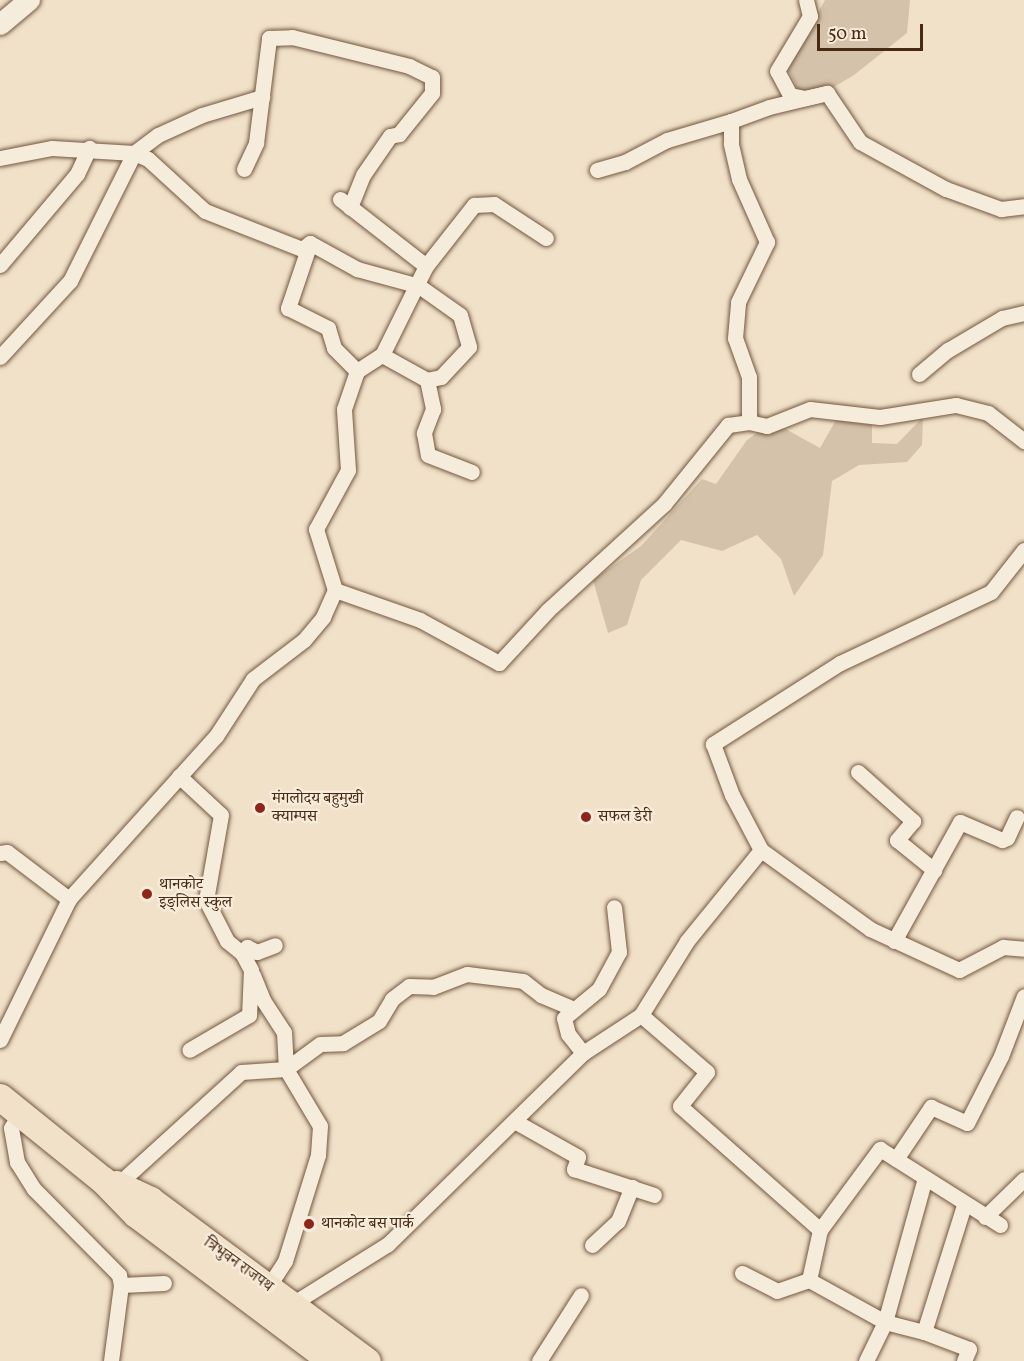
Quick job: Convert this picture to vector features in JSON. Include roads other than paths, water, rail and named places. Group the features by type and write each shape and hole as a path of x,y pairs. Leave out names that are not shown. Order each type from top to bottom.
{"highway":[{"name":"त्रिभुवन राजपथ","path":"9,1106 110,1182 136,1214 262,1295 332,1361"},
{"name":"त्रिभुवन राजपथ","path":"262,1295 292,1304 367,1361"}],"street":[{"path":"0,24 29,0"},
{"path":"806,0 810,16 777,71 790,95 805,98 827,93"},
{"path":"244,170 256,144 269,38 292,37 409,66 432,77 432,93 399,134 390,136 345,203 426,266"},
{"path":"597,170 625,162 667,140 769,107 827,93"},
{"path":"827,93 860,142 946,189 1000,209 1024,206"},
{"path":"0,357 70,281 134,153 158,135 202,115 262,97"},
{"path":"731,121 731,142 739,178 767,242 738,302 735,338 749,377 749,422"},
{"path":"0,158 52,148 89,148 134,153 148,159 205,211 302,249 310,243"},
{"path":"0,265 77,174 89,148"},
{"path":"0,1040 69,899 216,736 253,679 310,633 323,617 335,591 316,529 348,470 344,409 357,371 382,355 419,286 426,266 474,205 494,204 546,238"},
{"path":"310,243 357,269 419,286 460,315 469,347 441,377 427,380 382,355"},
{"path":"310,243 288,308 328,328 334,348 357,371"},
{"path":"919,374 948,350 993,323 1024,313"},
{"path":"427,380 433,409 424,434 428,455 472,472"},
{"path":"335,591 420,620 499,663 548,610 664,504 728,425 749,422 767,426 810,409 880,417 956,405 988,413 1024,441"},
{"path":"1024,550 991,592 840,663 713,744 732,795 761,850 870,929 959,970 1003,946 1024,949"},
{"path":"858,772 913,821 897,840 934,870"},
{"path":"179,776 221,815 206,900 227,941 242,953 263,1000 284,1032 286,1070 321,1126 310,1187 285,1261 262,1295"},
{"path":"894,941 960,822 1002,840 1007,838 1017,817"},
{"path":"292,1304 388,1244 516,1122 584,1053 641,1015 687,941 761,850"},
{"path":"0,853 8,852 69,899"},
{"path":"584,1053 568,1034 564,1018 599,989 619,952 614,907"},
{"path":"242,953 247,947 257,951 275,945"},
{"path":"189,1050 249,1015 251,970"},
{"path":"110,1182 241,1072 286,1070 320,1044 343,1043 379,1021 392,999 409,986 433,987 467,974 523,981 541,995 574,1009"},
{"path":"897,1159 931,1107 967,1123 1001,1056 1024,996"},
{"path":"641,1015 707,1072 680,1106 820,1230"},
{"path":"9,1106 17,1162 34,1189 113,1265 121,1285 111,1361"},
{"path":"516,1122 579,1157 574,1169 654,1195"},
{"path":"809,1280 820,1230 880,1149 964,1205 1000,1225"},
{"path":"866,1361 885,1322 925,1178"},
{"path":"985,1217 1024,1179"},
{"path":"592,1245 618,1221 632,1187"},
{"path":"924,1332 964,1205"},
{"path":"742,1273 777,1291 809,1280 885,1322 924,1332 969,1349 964,1361"},
{"path":"121,1285 164,1283"},
{"path":"539,1361 581,1295"}],"place":[{"name":"मंगलोदय बहुमुखी क्याम्पस","path":"260,808"},
{"name":"सफल डेरी","path":"586,817"},
{"name":"थानकोट इङ्लिस स्कुल","path":"147,894"},
{"name":"थानकोट बस पार्क","path":"309,1224"}]}
